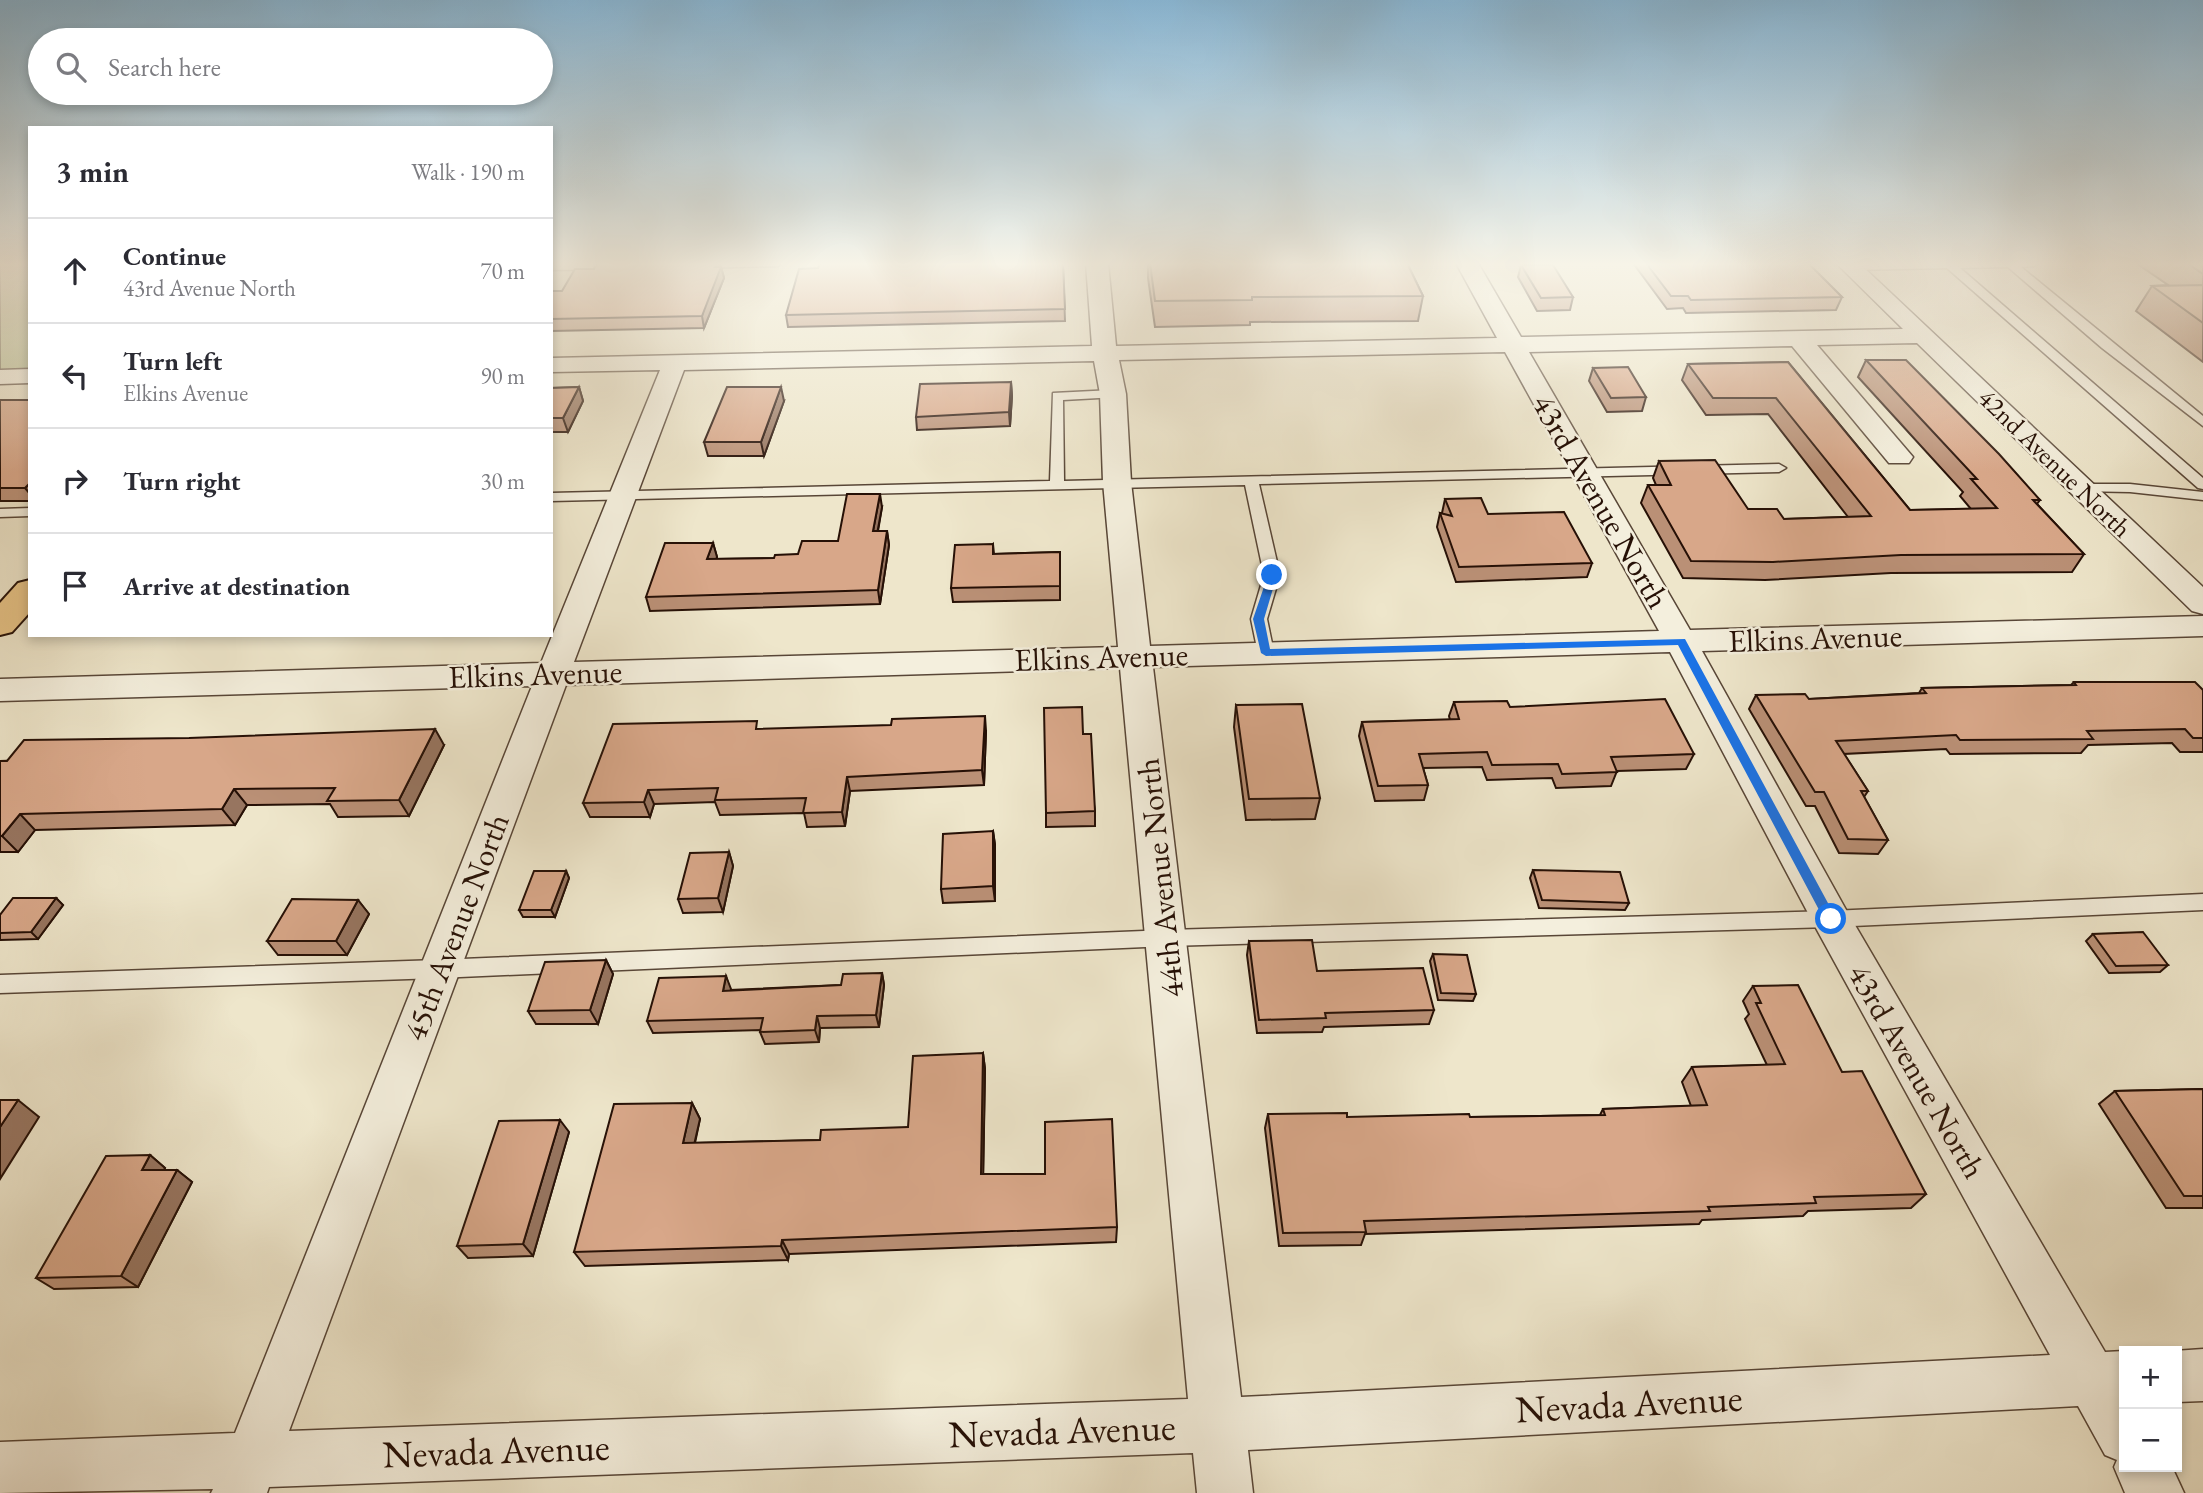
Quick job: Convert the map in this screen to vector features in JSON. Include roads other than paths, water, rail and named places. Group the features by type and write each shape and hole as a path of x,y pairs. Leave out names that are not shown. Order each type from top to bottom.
{"main road":[{"path":"0,624 28,593"}],"street":[{"name":"44th Avenue North","path":"1103,333 1113,394 1117,482 1168,938 1225,1493"},
{"name":"43rd Avenue North","path":"1504,333 1681,642 1831,919 2108,1378 2119,1418"},
{"name":"42nd Avenue North","path":"1920,333 2203,604"},
{"path":"553,365 1924,336"},
{"path":"1798,338 1899,457"},
{"name":"45th Avenue North","path":"246,1476 438,969 556,673 675,362"},
{"path":"0,377 28,376"},
{"name":"Elkins Avenue","path":"0,690 2203,626"},
{"path":"2182,1376 2203,1375"},
{"name":"Nevada Avenue","path":"0,1469 246,1476 2108,1378"},
{"path":"2144,1472 2156,1493"}],"lane":[{"path":"2029,333 2203,485"},
{"path":"2092,333 2203,422"},
{"path":"1058,483 1057,396 1113,394"},
{"path":"553,497 1779,468"},
{"path":"1251,479 1272,575 1259,619 1266,653"},
{"path":"2081,488 2130,488 2203,496"},
{"path":"0,513 28,512"},
{"path":"0,984 438,969 1168,938 1831,919 2203,902"}]}
